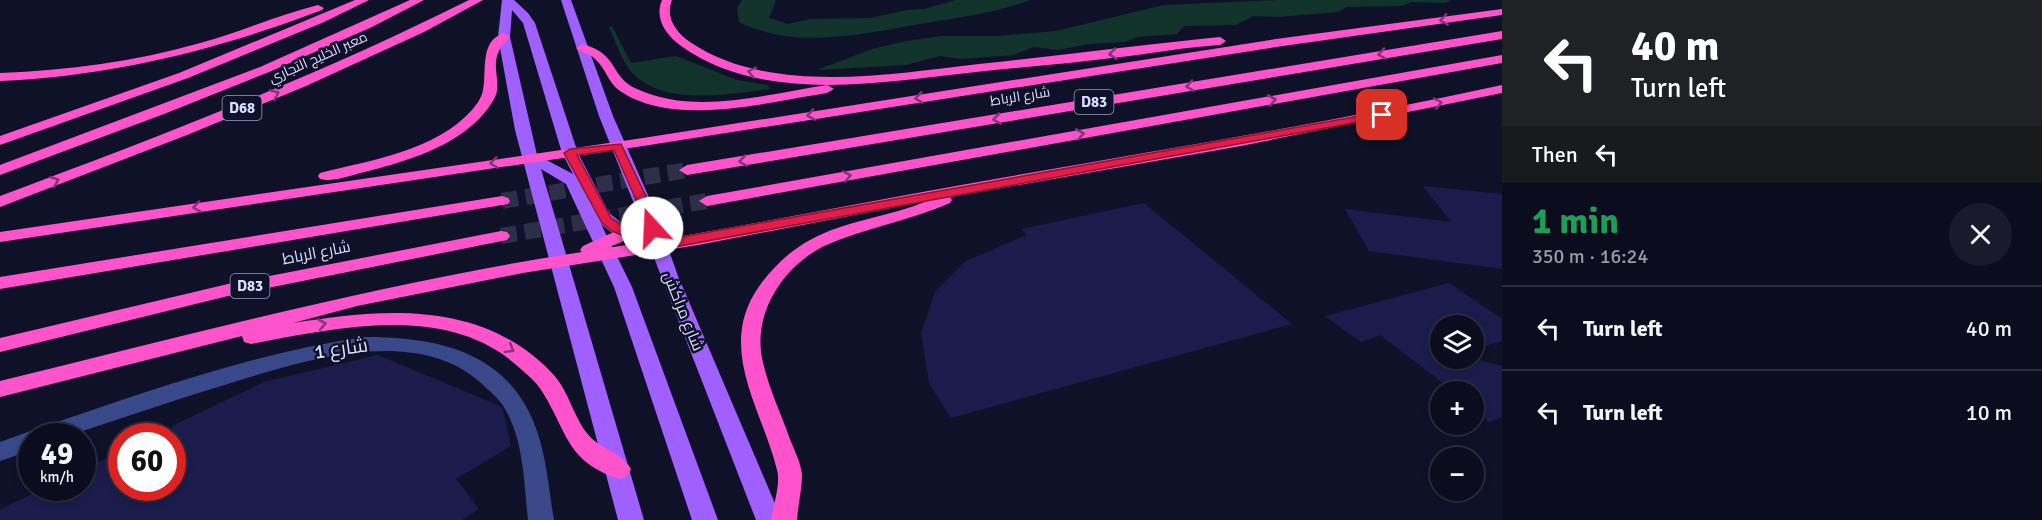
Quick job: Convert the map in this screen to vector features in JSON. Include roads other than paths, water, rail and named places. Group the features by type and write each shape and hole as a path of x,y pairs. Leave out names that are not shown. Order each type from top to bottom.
{"highway":[{"path":"0,77 71,72 174,54 227,41 337,0"},
{"path":"0,141 220,60 364,0"},
{"name":"معبر الخليج التجاري","path":"0,170 223,86 324,44 419,0"},
{"name":"معبر الخليج التجاري","path":"0,202 264,99 357,59 478,0"},
{"path":"667,0 664,6 665,19 671,32 700,54 736,68 771,76 819,80 912,75"},
{"path":"0,237 617,146 1276,43 1502,12"},
{"name":"شارع الرباط","path":"687,170 1502,34"},
{"path":"220,204 275,185 379,164 411,153 447,136 472,117 488,98 491,89 490,56 504,37"},
{"path":"582,48 600,56 616,82 625,89 647,99 678,104 728,103 912,75 1200,42 1276,43"},
{"name":"D83","path":"707,201 1502,59"},
{"path":"0,389 357,300 560,261 605,249 658,246 966,189 1241,142 1502,89"},
{"path":"784,520 790,473 756,376 751,355 753,316 760,299 782,268 817,243 859,228 914,213 966,189"},
{"name":"شارع الرباط","path":"0,283 502,201"},
{"path":"605,249 647,211"},
{"name":"شارع الرباط","path":"0,345 228,290 501,236"},
{"path":"78,368 339,321 370,318 430,321 482,334 506,346 527,361 545,379 560,400 580,442 619,469"}],"main road":[{"path":"507,0 504,37 522,130 619,469 631,520"},
{"path":"507,0 524,15 529,23 570,153 602,216 611,225 658,246"},
{"name":"شارع مراكش","path":"566,0 617,146 647,211 658,246 769,520"},
{"path":"531,158 562,173 573,182 623,287 705,520"}],"street":[{"name":"شارع 1","path":"80,423 287,358 335,347 380,343 421,346 457,357 484,372 505,391 520,416 530,451 541,520"},
{"path":"0,452 18,445"}],"tunnel":[{"path":"502,201 687,170"},
{"path":"501,236 707,201"}]}
